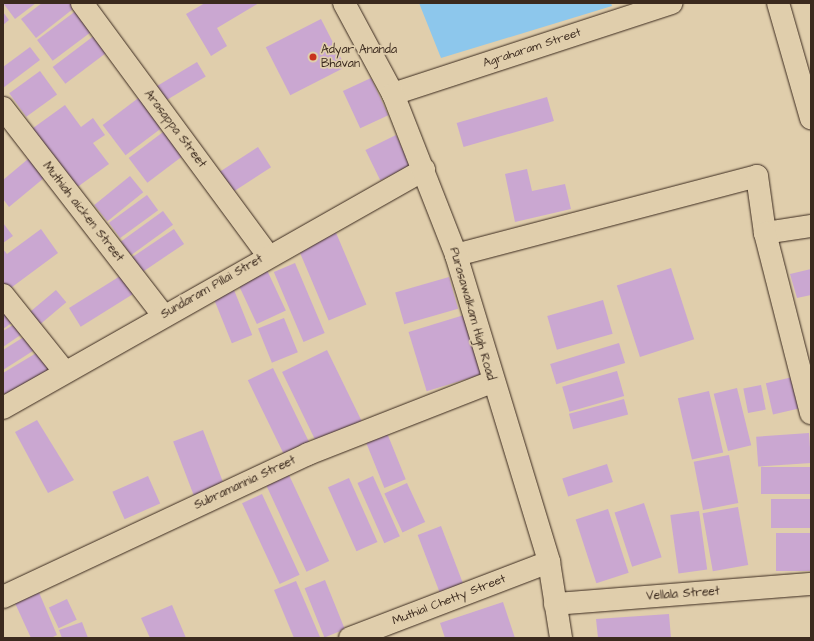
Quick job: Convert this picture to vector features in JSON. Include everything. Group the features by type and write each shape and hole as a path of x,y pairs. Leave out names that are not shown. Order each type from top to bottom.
{"street":[{"name":"Arasappa Street","path":"82,3 268,255"},
{"name":"Purasawalkam High Road","path":"344,3 392,94 424,170 456,255 492,382 549,562 561,638"},
{"name":"Agraharam Street","path":"392,94 672,3"},
{"path":"778,3 811,118"},
{"name":"Muthiah aicken Street","path":"3,108 164,316"},
{"name":"Sundaram Pillai Stret","path":"3,408 64,371 164,316 268,255 424,170"},
{"path":"456,255 757,176 765,232 811,412"},
{"path":"765,232 811,226"},
{"path":"3,295 64,371"},
{"name":"Subramannia Street","path":"3,597 308,454 492,382"},
{"name":"Muthial Chetty Street","path":"350,638 549,562"},
{"name":"Vellala Street","path":"555,604 811,584"}],"water":[{"path":"419,3 611,3 612,6 441,58"}],"building":[{"path":"3,3 36,3 15,19"},
{"path":"42,3 76,3 78,5 36,38 21,19"},
{"path":"205,3 259,3 217,28 227,46 211,56 186,14"},
{"path":"81,7 97,28 53,61 37,40"},
{"path":"3,12 9,20 3,25"},
{"path":"321,19 346,67 290,95 266,47"},
{"path":"95,35 108,52 65,84 53,67"},
{"path":"30,47 40,60 3,88 3,67"},
{"path":"197,62 206,77 164,102 155,87"},
{"path":"40,71 57,94 26,117 9,93"},
{"path":"371,78 388,115 360,128 343,91"},
{"path":"145,93 168,123 126,155 103,125"},
{"path":"547,97 554,121 464,147 457,123"},
{"path":"65,105 81,127 93,118 105,135 93,143 109,164 72,191 29,131"},
{"path":"171,126 190,151 147,183 129,158"},
{"path":"396,135 411,166 380,180 365,150"},
{"path":"258,147 271,167 232,192 219,172"},
{"path":"34,154 50,173 9,207 3,199 3,180"},
{"path":"527,169 532,191 565,184 571,209 515,222 505,174"},
{"path":"130,176 143,192 107,221 94,205"},
{"path":"147,195 158,210 120,238 109,223"},
{"path":"163,211 173,225 131,255 121,242"},
{"path":"3,223 13,236 3,243"},
{"path":"334,228 366,304 329,320 296,244"},
{"path":"41,229 58,253 4,293 3,249 7,254"},
{"path":"174,229 184,244 142,272 132,258"},
{"path":"295,263 325,333 304,342 274,272"},
{"path":"266,268 286,311 257,324 237,282"},
{"path":"671,268 694,339 640,357 617,286"},
{"path":"811,269 811,295 797,298 790,274"},
{"path":"125,273 137,292 81,327 69,308"},
{"path":"449,277 458,309 404,324 395,292"},
{"path":"232,285 252,335 232,343 212,293"},
{"path":"56,290 66,302 39,325 28,313"},
{"path":"603,300 613,334 557,350 547,316"},
{"path":"3,307 13,322 3,329"},
{"path":"464,315 482,374 427,391 409,332"},
{"path":"284,318 298,352 272,363 258,328"},
{"path":"15,324 22,334 3,347 3,331"},
{"path":"27,335 36,349 3,370 3,350"},
{"path":"619,343 625,363 556,384 550,364"},
{"path":"327,350 363,423 318,445 282,372"},
{"path":"38,352 51,373 7,399 3,391 3,373"},
{"path":"273,368 310,444 285,457 248,380"},
{"path":"617,371 624,396 569,412 562,387"},
{"path":"797,376 804,407 773,414 766,383"},
{"path":"761,385 766,410 748,413 743,388"},
{"path":"737,388 751,445 728,451 714,394"},
{"path":"709,391 723,452 692,460 678,398"},
{"path":"624,399 628,414 573,429 569,414"},
{"path":"37,420 74,480 48,493 15,432"},
{"path":"203,430 225,487 195,498 173,441"},
{"path":"387,433 406,479 384,488 366,442"},
{"path":"809,433 811,463 758,467 756,437"},
{"path":"729,455 738,503 703,510 694,462"},
{"path":"607,464 613,482 568,497 562,479"},
{"path":"761,467 811,467 811,494 761,494"},
{"path":"289,475 329,561 306,572 266,486"},
{"path":"148,476 160,503 125,519 112,492"},
{"path":"373,476 400,536 384,543 357,483"},
{"path":"349,478 377,542 356,551 328,487"},
{"path":"407,483 425,522 403,533 384,494"},
{"path":"262,494 300,575 280,584 242,503"},
{"path":"771,499 811,499 811,528 771,528"},
{"path":"644,503 662,557 632,567 615,513"},
{"path":"738,507 748,565 713,571 703,513"},
{"path":"608,509 629,573 596,583 576,520"},
{"path":"699,511 707,569 678,573 670,515"},
{"path":"441,526 467,593 443,602 418,535"},
{"path":"776,533 811,533 811,571 776,571"},
{"path":"325,580 345,629 324,637 305,588"},
{"path":"296,581 320,637 294,638 274,590"},
{"path":"38,590 57,635 51,638 31,638 14,601"},
{"path":"67,599 77,620 59,628 49,607"},
{"path":"503,602 515,638 445,638 440,623"},
{"path":"172,605 186,638 150,638 141,618"},
{"path":"669,614 671,638 598,638 596,619"},
{"path":"82,622 88,638 62,638 59,630"}],"place":[{"name":"Adyar Ananda Bhavan","path":"313,57"}]}
